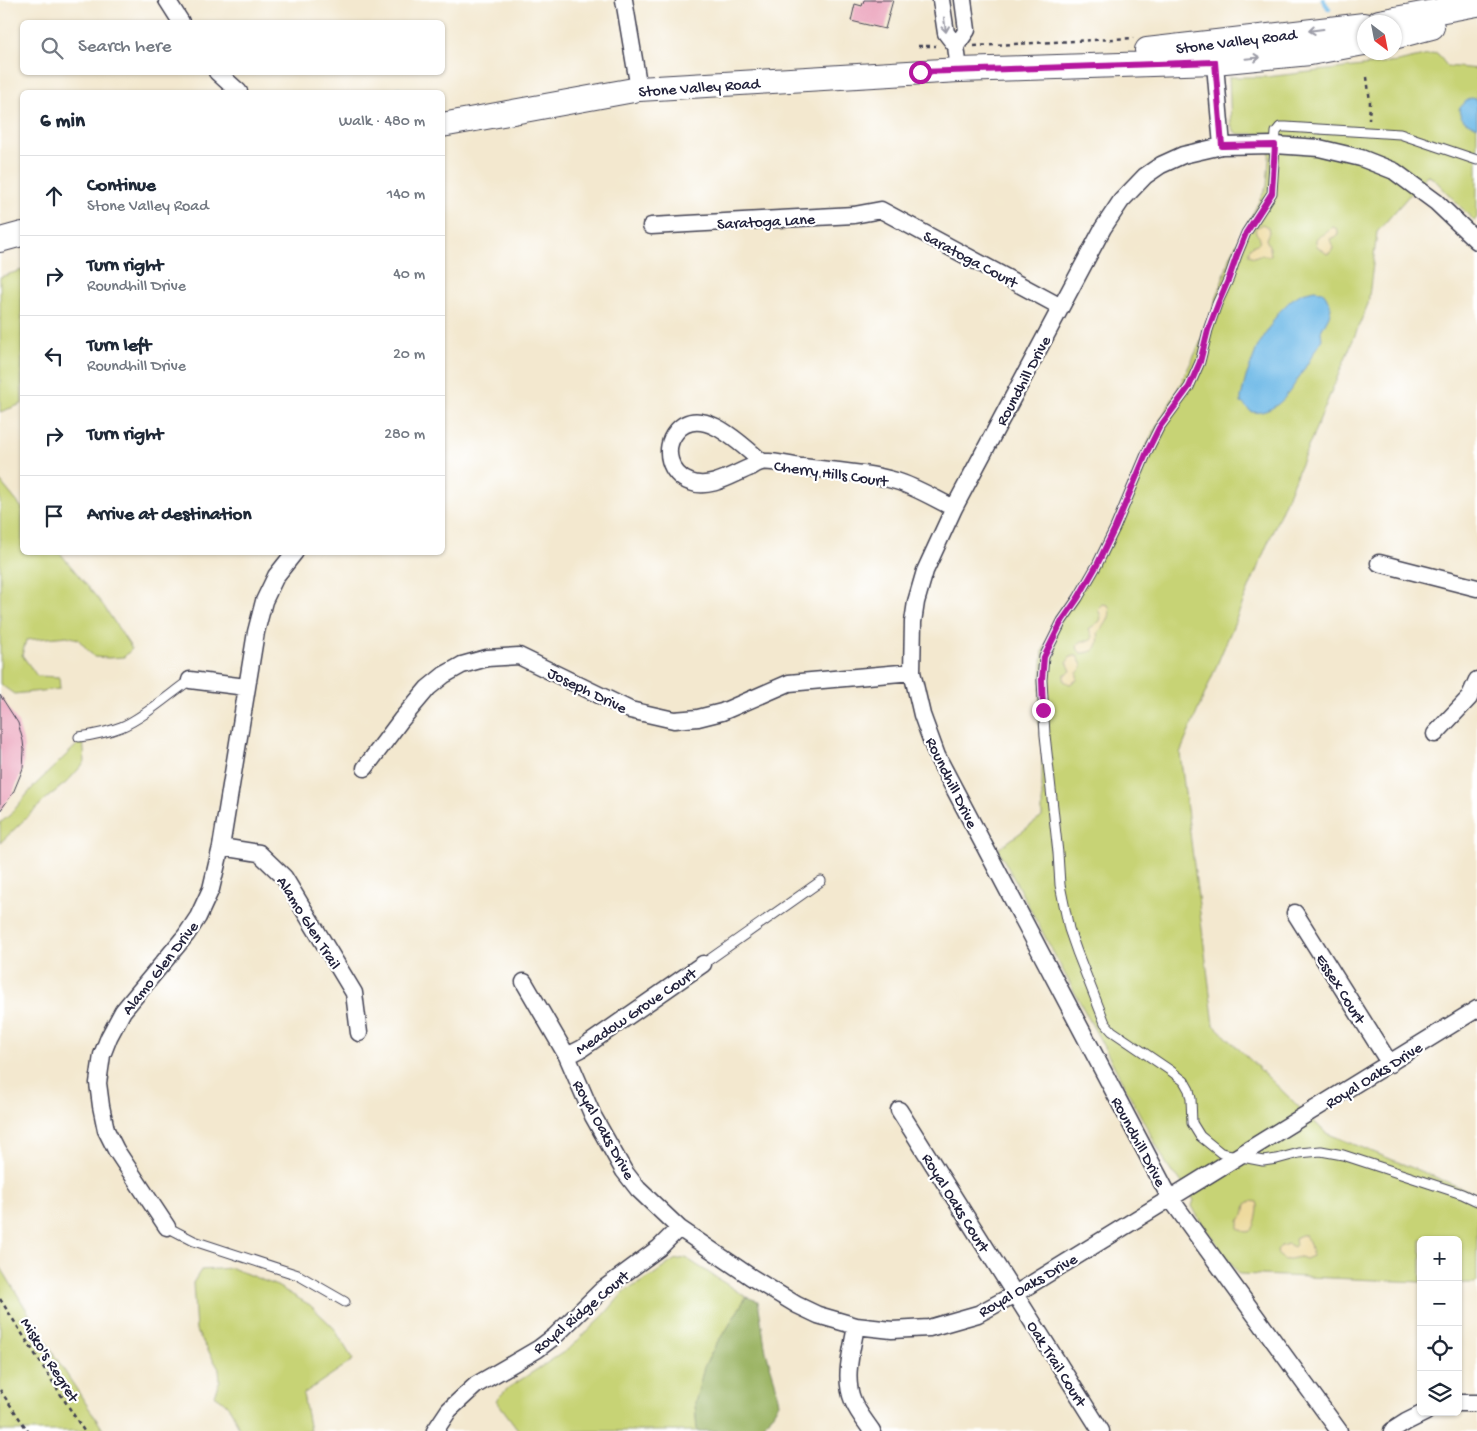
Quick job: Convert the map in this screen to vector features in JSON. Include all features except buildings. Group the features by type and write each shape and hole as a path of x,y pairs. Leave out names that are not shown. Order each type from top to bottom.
{"street":[{"path":"167,0 180,20"},
{"path":"624,0 639,89"},
{"path":"942,0 946,33 956,46 959,70"},
{"path":"956,46 967,30 963,0"},
{"path":"1402,18 1477,4"},
{"path":"1402,35 1477,15"},
{"name":"Stone Valley Road","path":"1214,52 1357,25"},
{"name":"Stone Valley Road","path":"445,124 639,89 959,70 1214,52 1310,53 1357,45"},
{"path":"1214,52 1222,146"},
{"path":"220,75 237,90"},
{"name":"Roundhill Drive","path":"1339,1431 1170,1198 937,756 922,715 912,672 912,643 916,602 926,570 954,508 1103,228 1121,201 1145,176 1161,164 1183,155 1222,146 1275,145 1319,148 1362,158 1394,171 1436,202 1477,241"},
{"name":"Saratoga Court","path":"881,210 1061,307"},
{"name":"Saratoga Lane","path":"651,226 854,215 881,210"},
{"path":"0,240 20,235"},
{"name":"Cherry Hills Court","path":"762,462 734,438 705,423 689,423 682,426 676,432 669,446 670,461 675,472 684,479 698,484 714,482 762,462 868,475 896,481 954,508"},
{"name":"Alamo Glen Drive","path":"167,1227 106,1130 98,1084 102,1055 114,1025 123,1011 186,934 198,917 211,889 221,847 256,632 264,601 276,576 293,555"},
{"path":"1379,563 1477,588"},
{"name":"Joseph Drive","path":"365,768 428,688 462,665 487,658 519,656 630,710 674,720 698,718 722,712 789,683 912,672"},
{"path":"190,680 246,687"},
{"path":"1435,734 1469,698 1477,680"},
{"name":"Alamo Glen Trail","path":"221,847 259,852 284,877 354,993 360,1033"},
{"name":"Essex Court","path":"1295,913 1390,1064"},
{"name":"Meadow Grove Court","path":"566,1056 580,1049 703,964"},
{"name":"Royal Oaks Drive","path":"524,982 566,1056 594,1116 624,1171 638,1189 680,1228 751,1277 797,1305 818,1315 856,1326 892,1330 929,1328 978,1314 1015,1294 1477,1009"},
{"name":"Royal Oaks Court","path":"899,1110 1015,1294"},
{"name":"Royal Ridge Court","path":"434,1431 449,1410 476,1385 555,1336 602,1290 659,1248 680,1228"},
{"name":"Oak Trail Court","path":"1015,1294 1101,1431"},
{"path":"856,1326 848,1376 849,1389 853,1402 872,1431"},
{"path":"1462,1403 1477,1403"},
{"path":"1392,1431 1418,1416"}],"lane":[{"path":"1477,160 1400,134 1280,127 1276,132 1272,193 1243,240 1211,321 1200,362 1189,387 1159,428 1097,565 1062,621 1044,657 1042,680 1045,735 1064,908 1077,952 1106,1023 1112,1031 1184,1081 1191,1099 1192,1123 1200,1136 1221,1152 1263,1161 1276,1160 1299,1153 1321,1151 1343,1155 1462,1194 1477,1201"},
{"path":"79,737 102,733 135,720 190,680"},
{"path":"703,964 821,881"},
{"path":"167,1227 194,1241 298,1275 345,1302"}],"path":[{"path":"918,46 992,46 1143,37"},
{"path":"1367,77 1370,102 1368,132"},
{"name":"Misko's Regret","path":"0,1299 84,1431"},
{"path":"0,1390 28,1431"}],"green space":[{"path":"1437,53 1447,66 1477,69 1477,218 1474,221 1434,179 1427,175 1377,232 1368,304 1180,753 1214,1025 1326,1133 1477,1194 1477,1283 1462,1283 1462,1236 1417,1236 1417,1282 1239,1274 1199,1219 1192,1206 1194,1200 1168,1167 998,849 1042,817 1042,747 1038,714 1043,650 1106,543 1150,438 1176,393 1206,331 1230,257 1267,186 1271,134 1239,134 1235,132 1231,125 1229,77 1266,77 1398,62"},
{"path":"20,271 20,405 0,412 0,277"},
{"path":"0,481 20,506 20,555 62,555 103,605 132,649 124,657 94,657 78,639 67,636 26,640 22,655 37,676 59,677 60,689 14,694 0,684"},
{"path":"83,739 85,762 67,782 47,798 0,843 0,823 10,815 34,786"},
{"path":"686,1258 746,1297 716,1344 695,1403 697,1431 519,1431 496,1400 508,1388 570,1348 604,1315 624,1292 674,1260"},
{"path":"0,1266 56,1358 104,1431 0,1431"},
{"path":"232,1268 277,1286 310,1305 334,1328 353,1360 303,1394 310,1431 240,1431 231,1410 214,1395 220,1380 219,1369 196,1330 193,1283 201,1270"},
{"path":"746,1297 758,1301 766,1352 775,1381 779,1403 769,1419 756,1431 697,1431 695,1403 704,1367 716,1344"}],"sand":[{"path":"1262,224 1268,227 1269,232 1266,239 1271,255 1266,256 1262,254 1254,257 1249,255 1249,249 1259,243 1260,238 1255,229"},
{"path":"1332,226 1338,230 1338,235 1330,239 1333,248 1327,254 1317,246 1316,240 1328,232"},
{"path":"1102,604 1108,605 1110,613 1104,627 1098,632 1096,648 1090,652 1081,653 1077,645 1082,641 1092,639 1089,629 1100,621 1101,617 1098,609"},
{"path":"1073,656 1077,656 1082,668 1077,673 1077,680 1070,684 1064,681 1064,675 1071,671 1067,662"},
{"path":"1251,1201 1257,1202 1258,1205 1256,1220 1249,1232 1239,1228 1239,1221 1244,1215 1246,1204"},
{"path":"1305,1235 1312,1250 1312,1256 1305,1259 1300,1257 1285,1260 1278,1255 1277,1250 1281,1246 1288,1244 1294,1247 1296,1245 1295,1238"}],"water":[{"path":"1471,98 1477,99 1477,127 1465,121 1459,109"},
{"path":"1314,290 1322,291 1331,307 1329,316 1321,331 1322,339 1295,384 1283,399 1276,406 1266,411 1251,411 1241,403 1241,397 1257,348 1278,313 1291,300 1302,293"}],"waterway":[{"path":"1323,0 1329,9"}],"route":[{"path":"920,72 1215,62 1222,146 1275,145 1272,193 1246,233 1208,330 1200,362 1189,387 1159,428 1097,565 1062,621 1044,657 1042,680 1043,710"}]}
